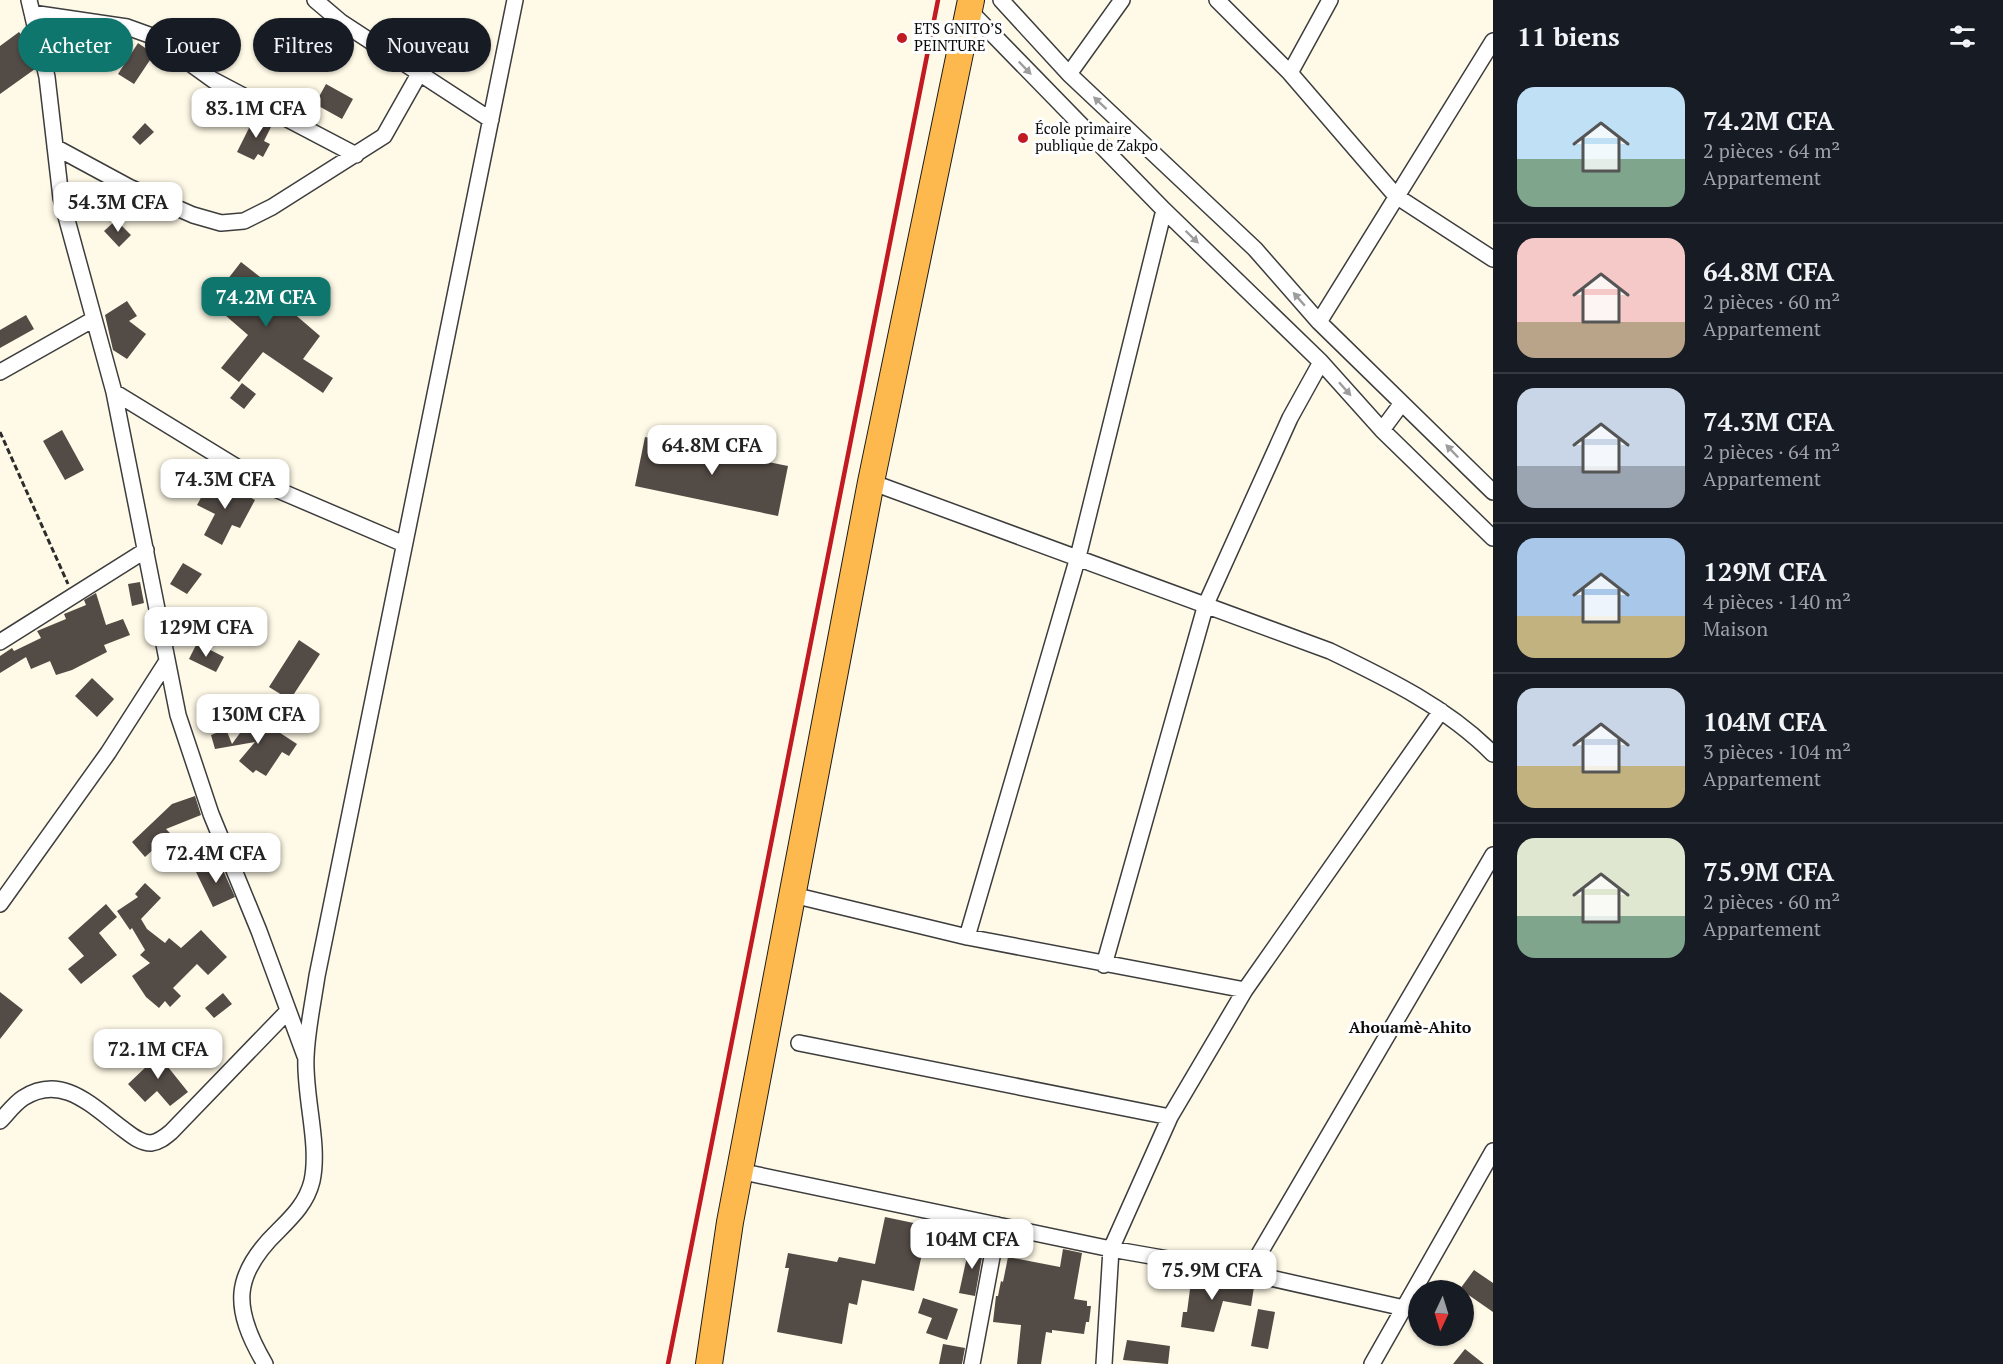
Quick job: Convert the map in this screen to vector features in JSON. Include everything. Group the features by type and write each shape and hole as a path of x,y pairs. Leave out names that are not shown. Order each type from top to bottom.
{"highway":[{"path":"709,1364 739,1171 794,895 871,482 971,5"}],"street":[{"path":"265,1364 246,1322 241,1295 245,1272 262,1246 302,1205 312,1181 306,1058 317,976 515,0"},
{"path":"1000,0 1069,74 1255,249 1319,322 1493,492"},
{"path":"1069,74 1122,0"},
{"path":"1217,0 1290,73 1396,196 1493,259"},
{"path":"1290,73 1330,0"},
{"path":"319,1 340,22 491,120"},
{"path":"971,5 1164,210 1321,362 1382,430 1493,538"},
{"path":"306,1058 287,1012 259,931 211,814 178,715 114,392 61,198 47,77 30,7 127,27 152,36 174,49 213,80 356,155"},
{"path":"1319,322 1493,41"},
{"path":"55,147 129,187 193,215 221,223 244,221 384,136 419,74"},
{"path":"967,937 1078,557 1164,210"},
{"path":"0,372 94,319"},
{"path":"1104,965 1206,604 1290,418 1321,362"},
{"path":"114,392 266,485 404,544"},
{"path":"1382,430 1402,403"},
{"path":"871,482 1330,651 1388,679 1441,711 1493,754"},
{"path":"0,642 146,550"},
{"path":"0,904 108,753 167,661"},
{"path":"1104,1364 1111,1249 1170,1117 1245,990 1441,711"},
{"path":"1248,1273 1493,855"},
{"path":"794,895 967,937 1104,965 1245,990"},
{"path":"0,1121 21,1100 37,1091 50,1088 66,1090 84,1099 135,1139 149,1143 159,1141 171,1132 287,1012"},
{"path":"799,1043 1170,1117"},
{"path":"1372,1364 1493,1151"},
{"path":"739,1171 1111,1249 1248,1273 1404,1308"},
{"path":"972,1364 998,1225"}],"path":[{"path":"0,432 73,595"}],"building":[{"path":"18,33 18,72 31,72 0,94 0,46"},
{"path":"138,43 145,48 145,68 134,84 118,74 119,72 133,72 133,51"},
{"path":"326,84 353,99 342,119 315,104"},
{"path":"255,116 272,125 264,141 270,144 263,157 258,154 254,160 237,152"},
{"path":"145,123 154,132 140,145 132,137"},
{"path":"116,220 131,235 119,247 104,231"},
{"path":"241,262 282,294 277,299 320,336 303,359 333,378 323,393 263,352 239,382 221,368 248,335 210,302"},
{"path":"127,301 137,316 129,321 146,334 127,359 113,350 105,315"},
{"path":"26,315 34,329 0,348 0,330"},
{"path":"242,383 256,394 244,409 230,398"},
{"path":"62,430 84,470 65,480 43,441"},
{"path":"645,437 788,466 778,516 635,486"},
{"path":"219,480 255,500 240,528 232,525 222,545 204,535 215,514 197,505 203,494 208,497"},
{"path":"183,563 202,574 187,594 170,584"},
{"path":"140,582 144,603 132,606 128,584"},
{"path":"96,593 106,625 123,619 130,635 104,645 107,652 72,670 56,675 50,661 31,669 26,657 0,673 0,656 12,648 14,651 41,638 37,631 66,619 64,614 86,605 84,600"},
{"path":"299,640 320,654 290,700 269,687"},
{"path":"197,643 224,657 216,672 189,659"},
{"path":"92,678 114,699 97,717 75,696"},
{"path":"253,715 297,744 289,756 282,752 266,776 256,770 253,773 239,761 255,742 215,749 211,735 226,729 232,744"},
{"path":"195,796 201,815 166,829 171,834 164,840 173,851 163,859 154,849 145,857 132,842 172,804"},
{"path":"219,861 235,897 213,907 196,872"},
{"path":"145,883 161,898 141,919 147,929 165,943 169,938 181,948 201,930 227,957 208,975 197,964 173,988 181,996 170,1007 165,1001 159,1008 146,997 132,976 150,963 140,955 145,950 132,928 130,930 117,911 138,897 135,894"},
{"path":"106,904 117,917 99,933 117,955 81,984 68,969 84,956 68,938"},
{"path":"0,992 23,1010 0,1039"},
{"path":"223,993 232,1004 214,1018 205,1008"},
{"path":"161,1048 169,1058 164,1062 188,1092 170,1106 157,1091 145,1102 128,1084 148,1065 145,1061"},
{"path":"885,1217 928,1226 914,1291 862,1280 857,1305 849,1303 842,1344 777,1332 789,1268 785,1268 788,1253 837,1262 839,1257 875,1264"},
{"path":"970,1243 984,1246 975,1296 959,1293"},
{"path":"1063,1249 1082,1253 1074,1299 1087,1301 1087,1306 1091,1306 1089,1322 1086,1322 1084,1334 1052,1330 1052,1333 1046,1332 1041,1364 1017,1364 1021,1325 993,1322 996,1296 998,1296 1001,1281 1003,1282 1008,1257 1060,1267"},
{"path":"1474,1270 1493,1283 1493,1312 1474,1299 1474,1280 1467,1280"},
{"path":"1192,1274 1254,1287 1251,1306 1223,1301 1214,1332 1181,1327 1183,1312 1187,1312"},
{"path":"923,1298 958,1309 947,1340 926,1333 932,1318 918,1313"},
{"path":"1258,1309 1275,1312 1268,1349 1251,1346"},
{"path":"1127,1340 1170,1346 1168,1364 1123,1360"},
{"path":"943,1344 965,1348 962,1364 939,1364"},
{"path":"1465,1349 1484,1364 1453,1364"}],"railway":[{"path":"668,1364 938,0"}],"place":[{"name":"ETS GNITO’S PEINTURE","path":"902,38"},
{"name":"École primaire publique de Zakpo","path":"1023,138"}],"district":[{"name":"Ahouamè-Ahito","path":"1410,1027"}]}
